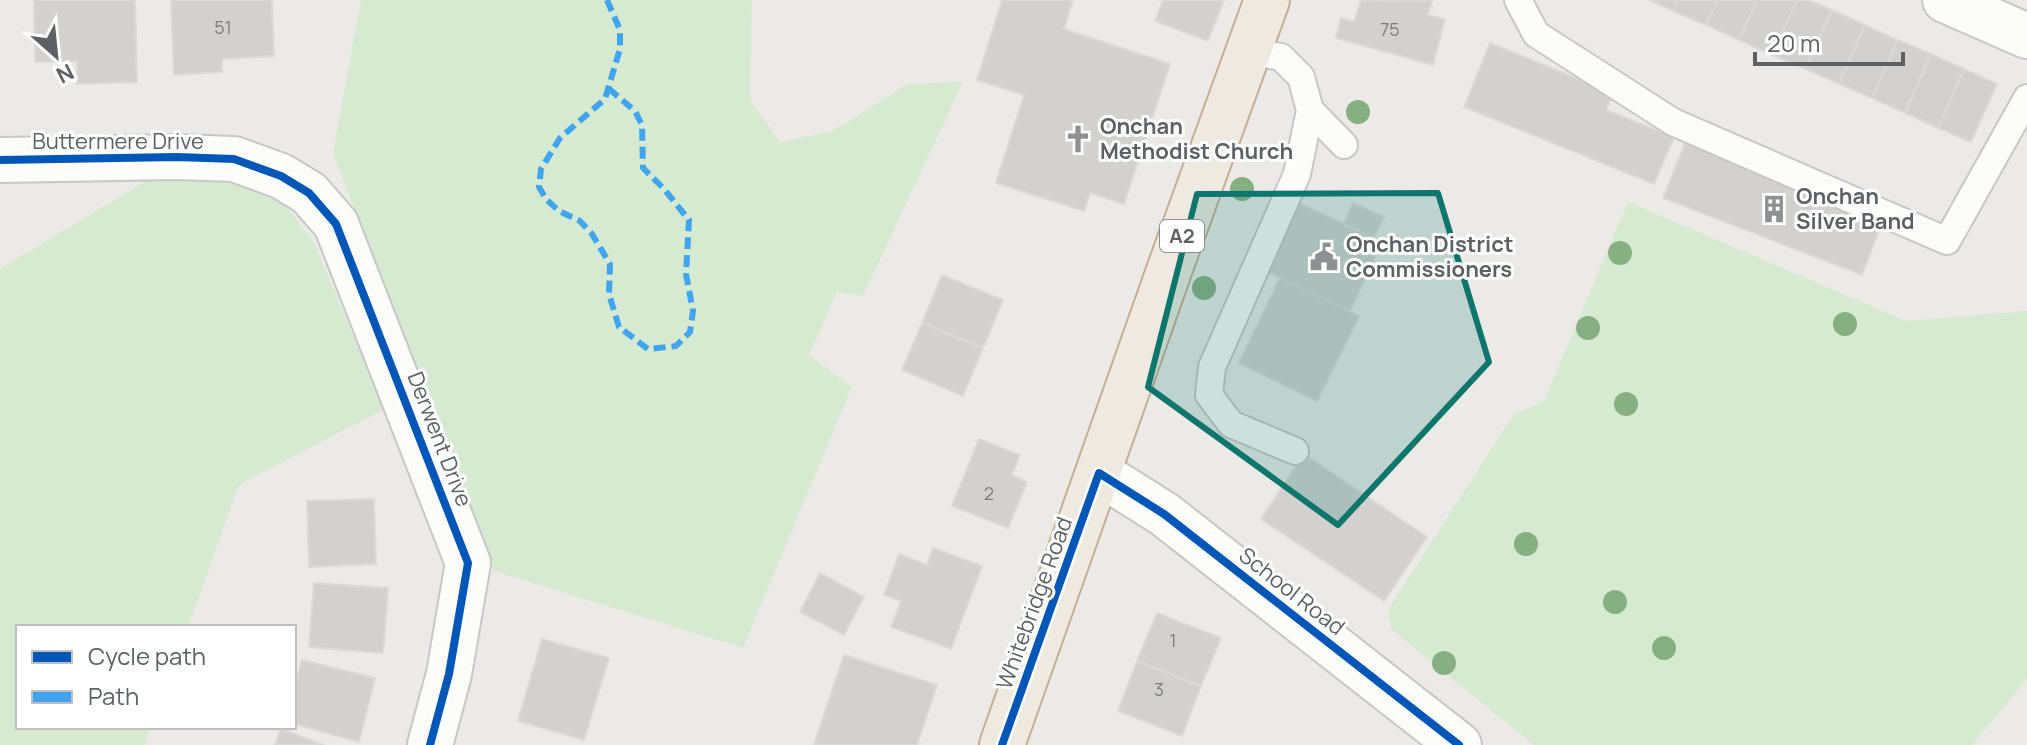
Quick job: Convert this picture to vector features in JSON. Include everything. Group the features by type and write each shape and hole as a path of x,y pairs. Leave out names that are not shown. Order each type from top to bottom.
{"highway":[{"name":"A2","path":"1099,473 1267,0"},
{"name":"Whitebridge Road","path":"1002,745 1099,473"}],"street":[{"path":"1945,0 2027,36"},
{"name":"Buttermere Drive","path":"0,160 234,159 281,176"},
{"name":"Derwent Drive","path":"281,176 309,193 336,224 468,563 449,674 430,745"},
{"name":"School Road","path":"1099,473 1164,514 1459,745"}],"lane":[{"path":"1518,0 1536,34 1673,122 1947,241 2027,98"},
{"path":"1249,51 1281,57 1301,77 1310,110 1297,174 1212,367 1209,395 1231,424 1295,451"},
{"path":"1310,110 1344,145"}],"highlighted area":[{"path":"1438,193 1489,362 1338,525 1148,387 1197,194"}],"green space":[{"path":"361,0 752,0 750,100 780,142 833,131 908,84 963,82 863,296 837,292 809,355 852,387 743,648 494,571 333,153"},
{"path":"148,180 233,180 286,206 313,241 384,409 239,485 189,625 16,625 16,729 150,729 145,745 0,745 0,269"},
{"path":"1628,202 1906,321 2027,311 2027,679 1972,745 1534,745 1391,629 1388,610 1513,415 1544,401"}],"building":[{"path":"34,0 135,0 137,82 77,84 77,61 35,62"},
{"path":"171,0 272,0 274,56 222,59 222,72 174,75"},
{"name":"Onchan Methodist Church","path":"1002,0 1073,0 1064,29 1170,64 1124,204 1090,193 1084,211 996,183 1024,95 977,80"},
{"path":"1163,0 1224,0 1208,41 1155,21"},
{"path":"1361,0 1432,1 1428,15 1445,19 1433,65 1336,38 1341,18 1354,22"},
{"path":"1649,0 1678,0 1673,11"},
{"path":"1678,0 1718,0 1706,25 1673,11"},
{"path":"1718,0 1757,0 1739,40 1706,25"},
{"path":"1757,0 1797,0 1772,55 1739,40"},
{"path":"1797,0 1808,0 1832,10 1805,69 1772,55"},
{"path":"1832,10 1865,25 1839,84 1805,69"},
{"path":"1865,25 1898,40 1872,98 1839,84"},
{"path":"1898,40 1931,54 1905,113 1872,98"},
{"path":"1490,43 1613,93 1606,110 1674,137 1654,184 1464,107"},
{"path":"1931,54 1964,69 1938,128 1905,113"},
{"path":"1964,69 1997,84 1971,142 1938,128"},
{"name":"Onchan Silver Band","path":"1685,143 1883,220 1862,275 1663,198"},
{"name":"Onchan District Commissioners","path":"1299,203 1382,242 1350,311 1266,271"},
{"path":"1353,203 1384,217 1373,238 1344,224"},
{"path":"942,275 1003,300 983,348 922,323"},
{"path":"1280,278 1359,316 1317,401 1239,363"},
{"path":"922,323 983,348 963,396 902,370"},
{"path":"979,439 1020,455 1012,475 1027,482 1008,528 952,506"},
{"path":"1304,454 1427,537 1384,601 1261,519"},
{"path":"374,499 376,564 309,567 307,501"},
{"path":"933,548 982,566 951,649 891,627 901,601 884,595 899,554 927,565"},
{"path":"820,573 864,597 844,635 800,612"},
{"path":"314,583 388,588 383,653 309,647"},
{"path":"1157,613 1221,638 1201,686 1137,661"},
{"path":"542,639 609,658 584,740 518,721"},
{"path":"844,655 937,685 917,745 814,745"},
{"path":"302,660 375,678 359,742 296,725 296,681"},
{"path":"1137,661 1201,686 1182,736 1118,711"},
{"path":"281,729 324,745 275,745"}],"marked path":[{"path":"607,0 620,30 620,49 605,99 560,138 541,169 539,187 559,211 580,221 592,234 610,264 609,294 619,327 648,349 676,346 690,332 693,311 686,274 689,220 643,168 642,125 635,111 608,88"}],"cycle path":[{"path":"0,160 234,159 281,176 309,193 336,224 468,563 449,674 430,745"},
{"path":"1002,745 1099,473 1164,514 1459,745"}],"place":[{"name":"Onchan Methodist Church","path":"1078,139"},
{"name":"Onchan Silver Band","path":"1774,209"},
{"name":"Onchan District Commissioners","path":"1324,257"}]}
